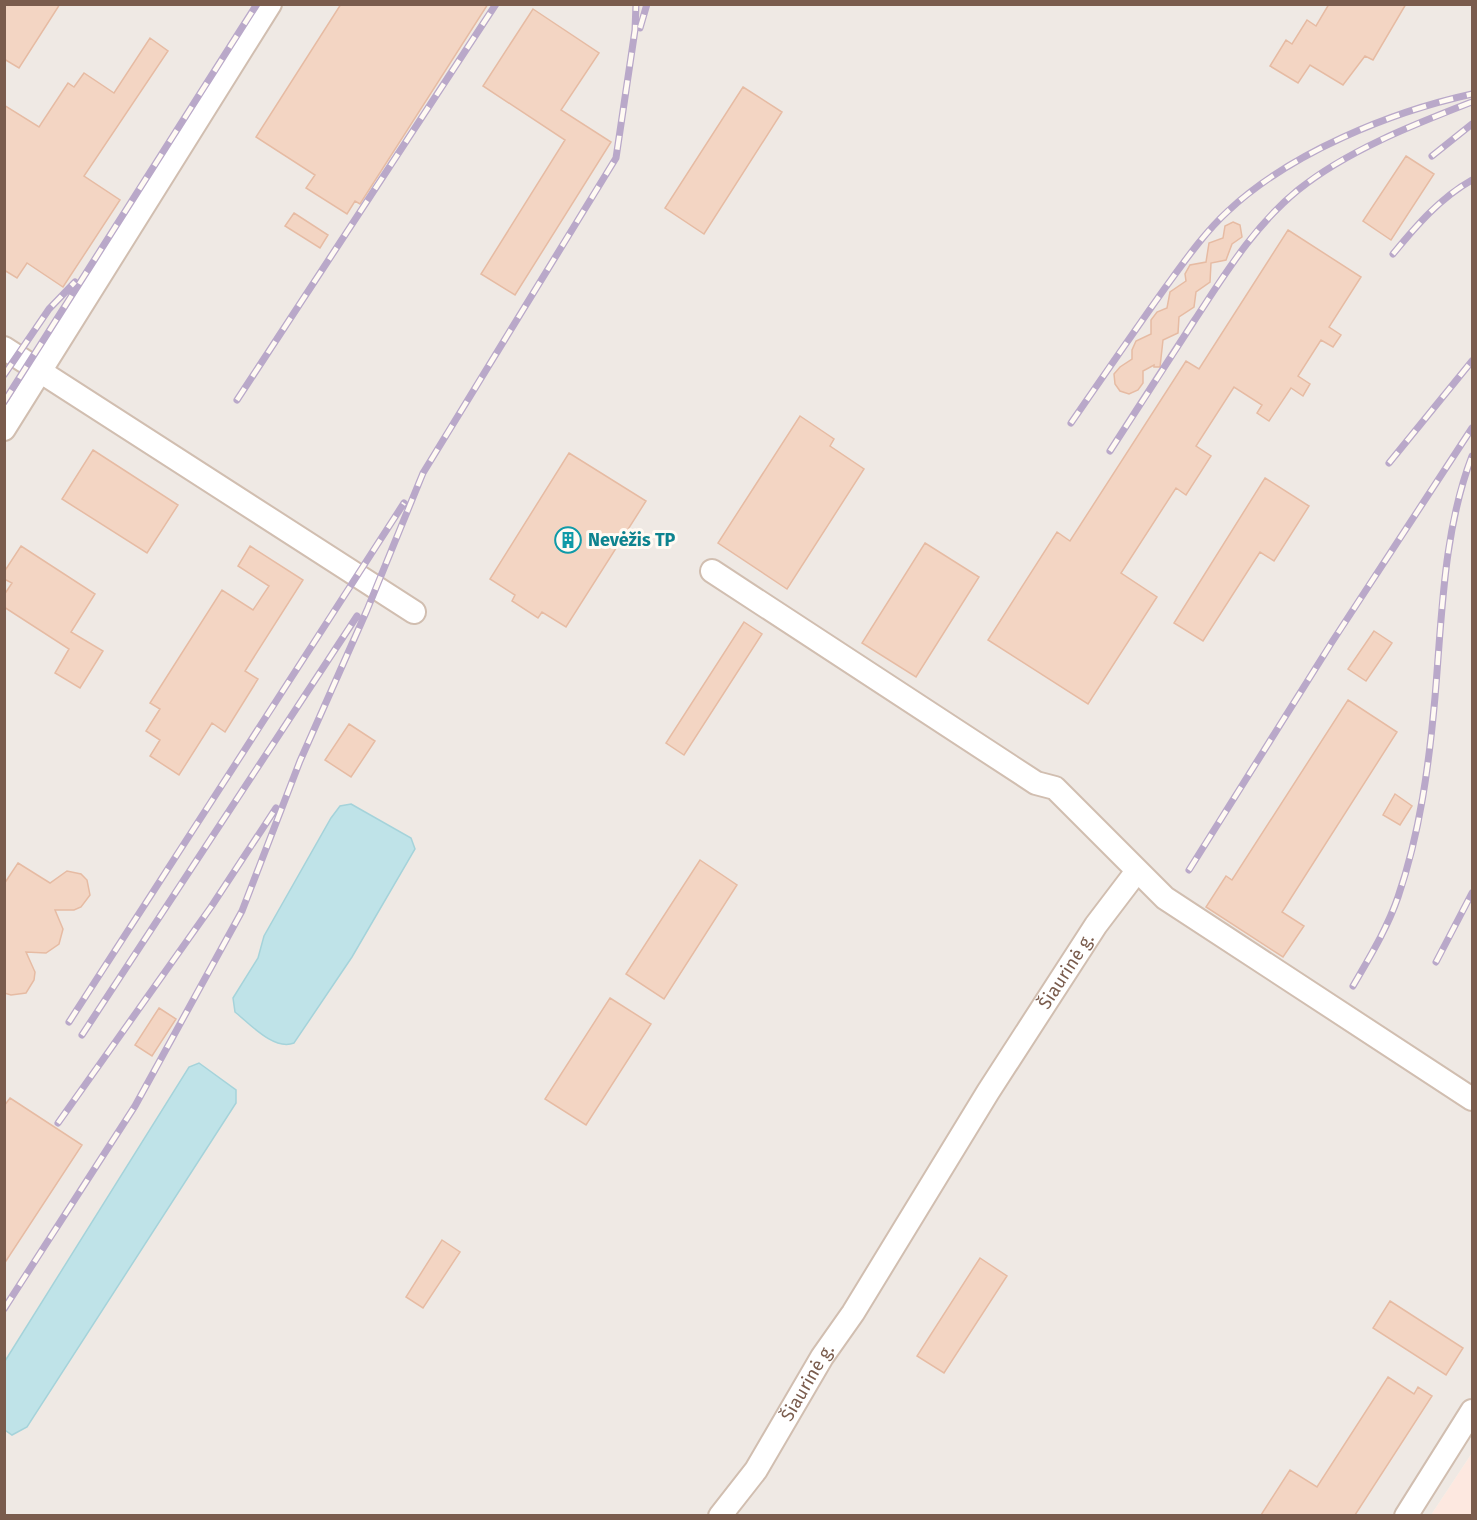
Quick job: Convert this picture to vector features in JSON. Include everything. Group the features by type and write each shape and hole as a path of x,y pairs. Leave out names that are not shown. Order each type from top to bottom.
{"street":[{"path":"4,429 270,4"},
{"path":"4,348 414,612"},
{"path":"712,572 1036,783 1055,788 1165,898 1473,1099"},
{"name":"Šiaurinė g.","path":"720,1515 756,1470 822,1357 853,1313 988,1092 1096,926 1137,871"},
{"path":"1406,1515 1473,1411"}],"shaded area":[{"path":"5,5 1472,5 1472,1453 1431,1515 5,1516"},
{"path":"1472,1453 1472,1515 1431,1515"}],"water":[{"path":"351,804 411,838 415,849 352,957 294,1043 278,1043 263,1035 235,1012 233,998 258,958 264,936 331,818 340,806"},
{"path":"199,1063 236,1090 236,1103 27,1427 12,1435 5,1430 5,1361 189,1067"}],"building":[{"path":"4,4 60,4 19,68 4,59"},
{"path":"341,4 488,4 360,204 355,201 347,214 306,188 315,175 256,137"},
{"path":"1329,4 1406,4 1373,60 1365,56 1343,85 1310,65 1298,83 1270,66 1286,40 1292,44 1307,20 1316,26"},
{"path":"533,9 599,53 561,110 611,142 515,295 481,274 565,140 483,86"},
{"path":"150,38 168,51 84,176 120,200 63,287 27,263 17,278 4,270 4,105 39,127 68,83 74,87 84,73 114,93"},
{"path":"743,87 782,112 704,234 665,208"},
{"path":"1406,156 1434,174 1391,240 1363,221"},
{"path":"294,213 328,235 320,248 285,226"},
{"path":"1233,222 1240,225 1242,237 1232,244 1226,260 1211,263 1210,282 1196,292 1194,307 1179,317 1178,333 1163,340 1160,367 1154,367 1154,365 1143,371 1143,383 1138,390 1129,394 1120,391 1115,384 1114,374 1132,359 1132,350 1136,341 1151,334 1151,320 1157,312 1167,308 1170,292 1186,281 1185,274 1190,265 1206,262 1209,243 1223,238 1225,226"},
{"path":"1288,230 1361,277 1329,327 1341,335 1333,347 1321,340 1298,376 1310,384 1303,396 1291,388 1269,421 1257,413 1262,405 1234,387 1196,446 1211,456 1186,495 1176,488 1121,573 1157,597 1088,704 988,640 1057,532 1070,541 1186,361 1199,369"},
{"path":"800,416 834,439 830,446 864,469 787,589 718,543"},
{"path":"93,450 178,505 147,553 62,499"},
{"name":"Nevėžis TP","path":"569,453 646,501 566,627 542,612 538,618 512,601 515,595 490,579"},
{"path":"1265,478 1309,506 1274,561 1260,552 1203,641 1174,623"},
{"path":"925,543 979,577 916,677 862,643"},
{"path":"21,546 95,594 71,632 103,651 80,688 55,673 69,649 4,607 4,595 12,583 4,579 4,572"},
{"path":"250,546 303,580 245,671 258,679 225,732 212,723 179,775 150,756 160,740 146,731 160,709 150,703 222,590 253,610 269,586 238,566"},
{"path":"744,622 762,634 684,755 666,743"},
{"path":"1374,631 1392,643 1366,681 1348,669"},
{"path":"1348,700 1397,732 1282,912 1304,926 1283,957 1206,907 1226,876 1232,880"},
{"path":"349,724 375,741 351,777 325,760"},
{"path":"1395,794 1412,806 1400,825 1383,815"},
{"path":"700,860 737,885 664,999 626,974"},
{"path":"18,863 50,883 67,871 81,874 87,880 90,895 81,907 74,910 55,910 63,929 59,944 46,953 26,952 35,972 34,980 26,993 11,995 4,993 4,884"},
{"path":"610,998 651,1024 586,1125 545,1099"},
{"path":"159,1008 176,1019 152,1056 135,1045"},
{"path":"10,1098 82,1145 4,1264 4,1106"},
{"path":"442,1240 460,1252 423,1308 406,1297"},
{"path":"980,1258 1007,1276 944,1373 917,1356"},
{"path":"1390,1301 1463,1348 1446,1375 1373,1328"},
{"path":"1388,1377 1414,1394 1418,1387 1432,1396 1355,1515 1261,1515 1290,1470 1317,1487"}],"railway":[{"path":"4,402 257,4"},
{"path":"237,400 496,4"},
{"path":"4,1309 135,1106 242,911 300,761 367,610 423,473 616,158 635,30 636,4"},
{"path":"640,28 647,4"},
{"path":"1071,423 1195,248 1219,220 1253,190 1311,153 1342,138 1408,112 1472,94"},
{"path":"1110,451 1229,268 1282,204 1317,176 1359,151 1404,129 1472,102"},
{"path":"1432,156 1472,124"},
{"path":"1393,254 1439,204 1472,180"},
{"path":"4,375 49,309 75,282"},
{"path":"1389,463 1472,361"},
{"path":"1189,870 1332,642 1472,428"},
{"path":"1353,986 1394,909 1418,824 1430,748 1449,545 1462,485 1472,456"},
{"path":"69,1022 404,503"},
{"path":"82,1035 357,616"},
{"path":"58,1123 211,907 276,808"},
{"path":"1436,962 1472,893"}],"place":[{"name":"Nevėžis TP","path":"568,540"}]}
